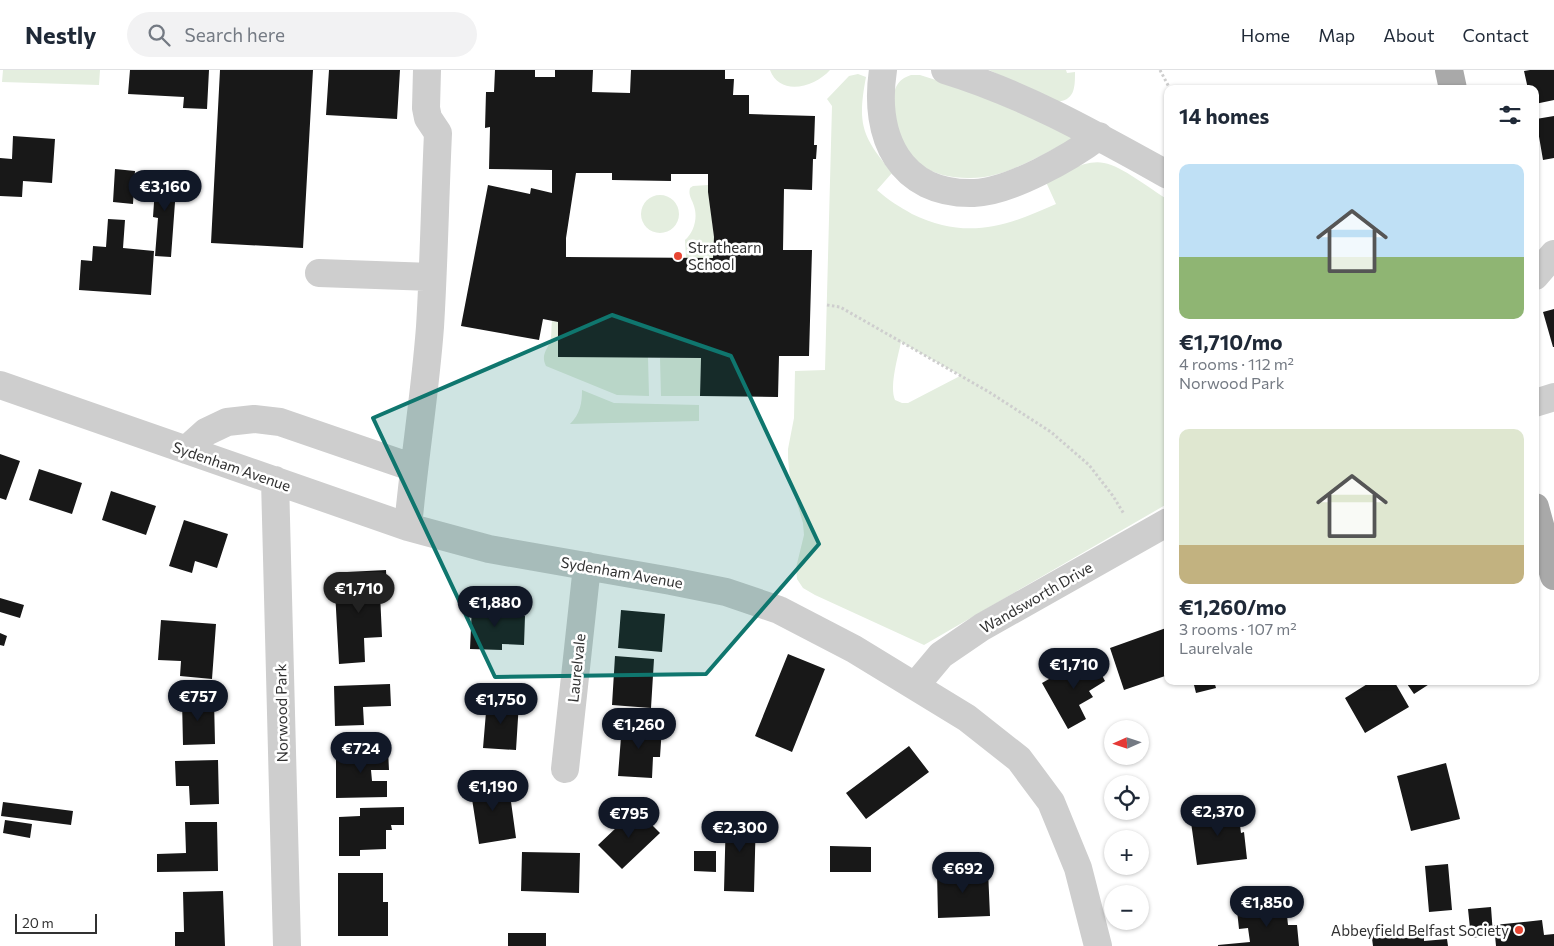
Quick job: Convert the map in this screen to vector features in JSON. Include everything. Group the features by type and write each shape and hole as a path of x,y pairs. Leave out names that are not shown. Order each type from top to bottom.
{"main road":[{"path":"1449,70 1451,85"},
{"path":"1539,522 1554,576"}],"street":[{"path":"408,527 424,391 432,277 438,132 428,118 426,108 427,70"},
{"path":"883,70 880,92 887,138 898,162 914,177 934,187 975,193 996,189 1025,178 1082,149 1099,136"},
{"path":"945,70 974,79 1072,122 1164,173"},
{"path":"1539,271 1554,254"},
{"path":"319,273 432,277"},
{"name":"Sydenham Avenue","path":"0,385 408,527 490,549 671,580 726,592 779,610 854,649 916,686 967,718 1019,759 1051,802 1078,868 1098,946"},
{"path":"1539,402 1554,397"},
{"path":"186,450 206,432 220,425 227,422 254,419 280,422 414,468"},
{"name":"Norwood Park","path":"275,480 287,946"},
{"name":"Wandsworth Drive","path":"916,686 941,655 982,627 1164,524"},
{"name":"Laurelvale","path":"565,769 587,566"}],"path":[{"path":"1160,70 1168,85"},
{"path":"827,305 840,307 989,392 1051,432 1090,465 1113,496 1139,538"}],"highlighted area":[{"path":"612,315 731,356 819,544 706,674 495,677 373,418"}],"green space":[{"path":"3,70 100,70 99,85 2,82"},
{"path":"770,70 830,70 824,76 807,85 789,86 781,84"},
{"path":"989,70 1066,70 1067,73 1075,72 1075,83 1072,93 1067,99 1055,102"},
{"path":"858,74 866,77 862,107 864,129 874,149 892,173 877,190 912,214 932,222 950,227 968,228 985,227 1020,219 1056,204 1046,182 1074,168 1097,162 1119,168 1164,197 1164,506 924,645 815,595 803,588 797,579 796,568 804,535 803,523 790,479 788,449 794,418 795,371 825,370 832,106 827,99 849,76","holes":["901,342 960,376 908,403 895,400 893,394 893,379"]},
{"path":"911,75 920,75 1008,103 1078,138 1025,164 997,174 968,178 935,173 918,163 896,133 894,103 896,86 904,78"},
{"path":"708,185 714,237 713,258 686,258 685,240 691,233 695,220 690,188"},
{"path":"660,195 674,200 679,214 674,228 660,233 646,228 641,214 646,200"},
{"path":"552,321 558,322 558,357 648,357 649,396 617,395 546,366 544,356 551,340"},
{"path":"660,358 701,358 700,396 661,396"},
{"path":"582,390 614,403 699,405 699,421 570,424 580,408"}],"building":[{"path":"130,70 209,70 207,109 183,108 184,97 128,94"},
{"path":"220,70 313,70 303,248 211,243"},
{"path":"329,70 400,70 397,119 326,115"},
{"path":"495,70 535,70 535,77 555,77 555,70 593,70 592,92 630,93 631,70 725,70 725,79 734,79 733,95 749,95 749,114 815,116 814,145 817,145 816,159 813,159 812,190 784,189 783,250 812,250 809,356 779,356 778,397 700,396 701,358 558,357 558,322 543,319 539,340 461,326 488,185 530,194 531,188 552,193 552,170 489,169 490,127 485,128 486,92 494,92","holes":["576,173 612,173 612,180 671,181 671,174 708,174 708,192 714,237 713,258 566,257 566,238"]},
{"path":"1554,70 1554,100 1539,103 1539,85 1527,85 1524,71"},
{"path":"1554,116 1554,158 1543,160 1539,137 1539,118"},
{"path":"13,136 55,139 52,183 23,181 22,197 0,196 0,158 12,159"},
{"path":"115,169 135,171 133,204 113,202"},
{"path":"156,173 177,175 171,257 155,256 158,218 153,217"},
{"path":"108,219 125,220 123,248 154,251 151,295 79,290 81,260 92,261 93,246 106,247"},
{"path":"1554,309 1554,347 1553,347 1543,312"},
{"path":"0,454 20,461 6,500 0,498"},
{"path":"39,469 82,483 72,514 29,500"},
{"path":"111,491 156,506 146,535 102,520"},
{"path":"184,520 228,534 217,568 195,561 192,573 169,566"},
{"path":"386,570 387,593 380,593 382,637 364,638 365,662 339,664 335,591 348,590 347,572"},
{"path":"0,598 24,605 20,618 0,612"},
{"path":"472,605 502,606 502,615 525,616 524,645 502,644 502,650 470,649"},
{"path":"621,610 665,614 662,652 618,648"},
{"path":"161,620 216,624 212,679 180,676 181,661 158,660"},
{"path":"1164,629 1164,676 1124,690 1110,648"},
{"path":"0,633 7,636 4,646 0,645"},
{"path":"788,654 825,669 792,752 755,736"},
{"path":"1091,655 1105,681 1089,691 1093,697 1079,705 1086,719 1068,729 1042,683"},
{"path":"615,656 654,659 651,708 612,705"},
{"path":"390,684 391,706 363,707 364,725 335,726 334,686"},
{"path":"1194,685 1215,685 1216,688 1196,693"},
{"path":"1366,685 1396,685 1409,707 1365,733 1345,698"},
{"path":"1408,685 1428,685 1414,694"},
{"path":"214,699 215,744 183,745 182,700"},
{"path":"487,700 519,702 516,750 483,748"},
{"path":"622,724 662,727 660,757 653,757 652,778 618,776"},
{"path":"909,746 929,772 866,819 846,793"},
{"path":"388,750 389,770 371,770 372,781 387,781 387,797 336,798 336,751"},
{"path":"218,760 219,804 190,805 189,786 176,786 175,761"},
{"path":"1446,763 1460,819 1411,831 1397,776"},
{"path":"508,780 516,838 479,844 470,786"},
{"path":"3,802 73,811 71,825 1,816"},
{"path":"404,807 404,825 391,825 392,830 386,830 386,849 360,850 360,856 339,856 339,817 360,816 360,808"},
{"path":"636,809 660,833 622,869 598,845"},
{"path":"1238,809 1241,833 1244,832 1247,859 1197,865 1190,815"},
{"path":"726,814 756,815 754,892 724,891"},
{"path":"5,820 32,824 30,838 3,833"},
{"path":"185,822 217,822 218,871 157,872 157,854 186,853"},
{"path":"830,846 871,847 871,872 830,872"},
{"path":"694,851 716,851 716,872 694,871"},
{"path":"522,852 580,853 579,893 521,891"},
{"path":"1448,864 1452,910 1429,912 1425,866"},
{"path":"988,870 990,916 938,918 937,871"},
{"path":"338,873 383,873 383,902 388,902 388,936 338,936"},
{"path":"223,891 225,946 175,946 175,932 184,932 183,892"},
{"path":"1286,906 1288,925 1297,925 1299,946 1218,946 1250,942 1248,928 1239,929 1237,910"},
{"path":"1491,907 1493,935 1471,938 1468,909"},
{"name":"Abbeyfield Belfast Society","path":"1542,920 1544,935 1554,934 1554,946 1496,946 1494,925"},
{"path":"1403,928 1404,938 1424,937 1424,941 1447,939 1448,946 1373,946 1371,931"},
{"path":"508,933 546,933 546,946 508,946"}],"place":[{"name":"Strathearn School","path":"678,256"},
{"name":"Abbeyfield Belfast Society","path":"1519,930"}]}
